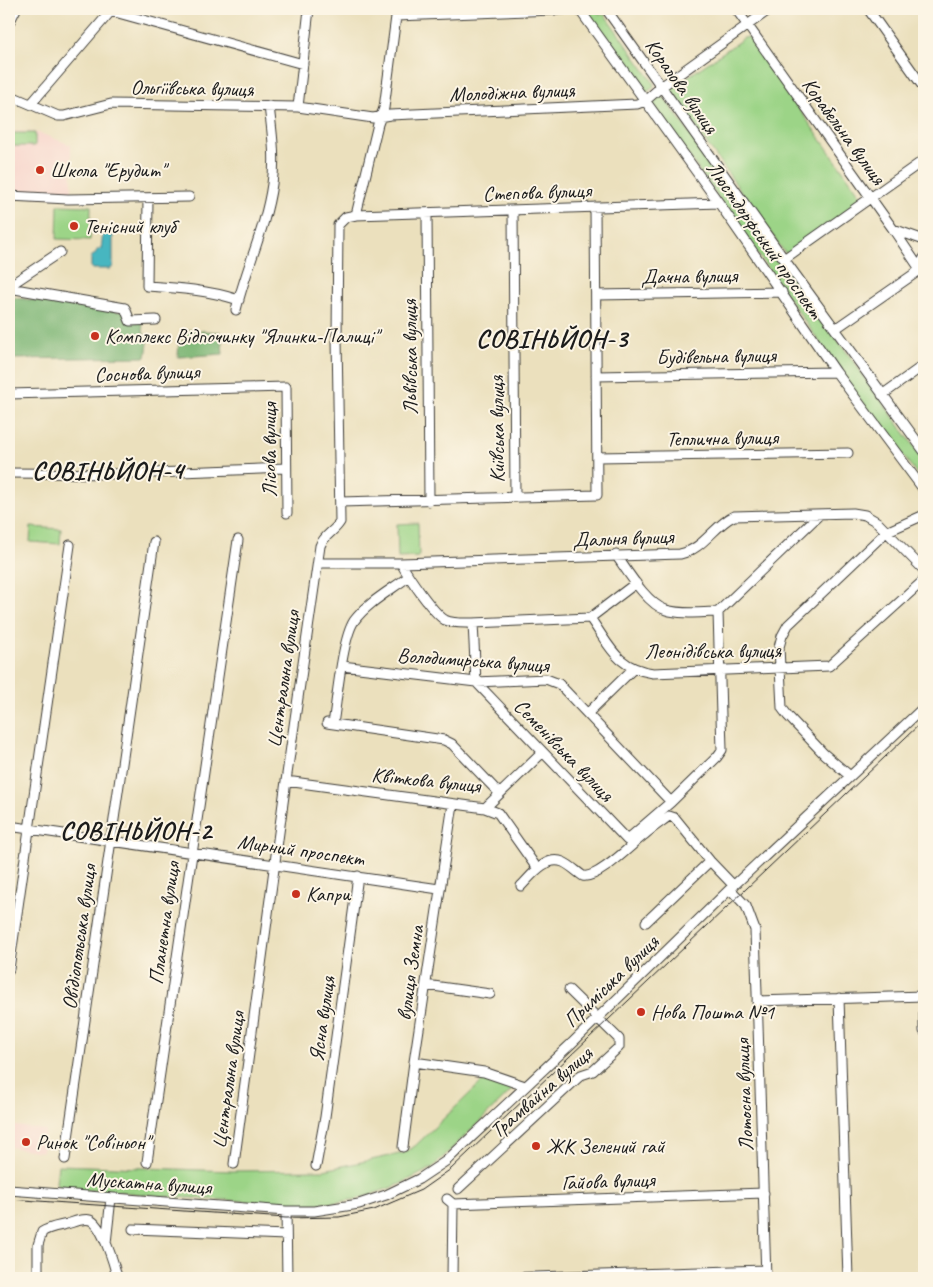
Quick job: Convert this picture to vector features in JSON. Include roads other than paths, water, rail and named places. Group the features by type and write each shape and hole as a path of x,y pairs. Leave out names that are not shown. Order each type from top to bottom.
{"street":[{"path":"9,23 16,9"},
{"path":"298,107 309,9"},
{"path":"356,215 384,108 396,12 579,9"},
{"name":"Люстдорфський проспект","path":"579,9 719,203 836,372 924,490"},
{"name":"Коралова вулиця","path":"606,9 924,452"},
{"name":"Корабельна вулиця","path":"736,9 922,271"},
{"path":"645,101 661,87 770,9"},
{"path":"868,9 924,88"},
{"path":"31,104 112,11 303,64"},
{"name":"Ольгіївська вулиця","path":"9,95 64,116 112,104 298,107 372,118 381,116"},
{"name":"Молодіжна вулиця","path":"381,116 637,104 645,101"},
{"path":"236,310 272,185 274,159 269,106"},
{"path":"784,259 924,160"},
{"path":"9,196 68,199 189,197"},
{"path":"148,198 147,286 215,292 239,300"},
{"name":"Степова вулиця","path":"356,215 719,203"},
{"path":"340,502 596,495 595,207"},
{"name":"Київська вулиця","path":"513,210 515,497"},
{"name":"Львівська вулиця","path":"427,213 428,501"},
{"name":"Центральна вулиця","path":"234,1164 286,781 318,563 322,540 340,522 337,231 341,220 350,215 356,215"},
{"path":"893,228 924,240"},
{"path":"9,287 60,252"},
{"path":"835,329 917,272 922,271 924,258"},
{"path":"9,287 126,308 130,321 156,320"},
{"name":"Дачна вулиця","path":"596,295 782,292"},
{"path":"882,395 924,365"},
{"name":"Будівельна вулиця","path":"596,376 836,372"},
{"name":"Соснова вулиця","path":"9,394 286,387"},
{"name":"Лісова вулиця","path":"286,387 287,513"},
{"name":"Теплична вулиця","path":"597,457 848,453"},
{"path":"9,473 126,474 286,468"},
{"name":"Дальня вулиця","path":"318,563 401,563 688,552 699,546 728,519 734,516 853,513 865,515 876,522 924,570"},
{"path":"616,555 636,583 653,602 666,610 718,612 820,514"},
{"path":"850,776 824,754 785,712 782,703 780,642 788,625 886,532 924,516"},
{"name":"Планетна вулиця","path":"147,1162 238,540"},
{"name":"Овідіопольська вулиця","path":"65,1159 154,542"},
{"path":"9,969 70,545"},
{"path":"401,563 408,577 442,618 452,622 473,624 590,618 636,583"},
{"path":"408,577 370,606 354,621 347,637 330,724 444,740 452,744 499,793"},
{"name":"Леонідівська вулиця","path":"590,618 620,660 633,669 653,673 824,667 833,664 924,580"},
{"path":"671,802 722,750 718,612"},
{"path":"473,624 476,682"},
{"name":"Володимирська вулиця","path":"342,666 476,682 551,680 559,684 588,713 671,802"},
{"path":"588,713 633,669"},
{"name":"Семенівська вулиця","path":"476,682 627,840 671,802"},
{"name":"Приміська вулиця","path":"286,1212 314,1212 359,1204 386,1195 419,1179 459,1149 598,1018 732,887 924,707"},
{"name":"Квіткова вулиця","path":"286,781 485,808 542,753"},
{"name":"вулиця Земна","path":"404,1148 414,1062 453,804"},
{"path":"485,808 498,813 534,864"},
{"name":"Лотосна вулиця","path":"521,886 540,868 554,861 564,862 583,876 590,875 618,858 669,816 675,818 746,906 755,930 766,1274"},
{"name":"Мирний проспект","path":"9,826 439,889"},
{"path":"646,922 710,861"},
{"name":"Ясна вулиця","path":"316,1166 327,1107 358,876"},
{"path":"426,985 490,994"},
{"path":"569,990 598,1018"},
{"path":"757,1000 924,996 924,1031"},
{"path":"839,998 848,1278"},
{"name":"Трамвайна вулиця","path":"458,1189 581,1075 593,1070 619,1046 620,1039 598,1018"},
{"path":"414,1062 484,1072 525,1086"},
{"name":"Мускатна вулиця","path":"9,1190 286,1212"},
{"name":"Гайова вулиця","path":"452,1278 450,1201 764,1193"},
{"path":"106,1243 110,1198"},
{"path":"286,1212 287,1278"},
{"path":"38,1278 38,1245 42,1232 85,1220 91,1220 97,1224 106,1243 117,1278"},
{"path":"133,1229 286,1235"},
{"path":"502,1278 766,1274"}],"water":[{"path":"103,233 111,233 113,235 113,266 111,269 93,269 91,267 91,257 98,249 101,249"}],"tram line":[{"path":"9,1199 286,1218 339,1217 374,1210 421,1190 451,1169 924,720"}],"place":[{"name":"Школа \"Ерудит\"","path":"40,170"},
{"name":"Тенісний клуб","path":"74,226"},
{"name":"Комплекс Відпочинку \"Ялинки-Палиці\"","path":"95,336"},
{"name":"Капри","path":"296,894"},
{"name":"Нова Пошта №1","path":"641,1012"},
{"name":"Ринок \"Совіньон\"","path":"26,1142"},
{"name":"ЖК Зелений гай","path":"536,1146"}],"district":[{"name":"СОВІНЬЙОН-3","path":"552,338"},
{"name":"СОВІНЬЙОН-4","path":"108,470"},
{"name":"СОВІНЬЙОН-2","path":"136,830"}]}
